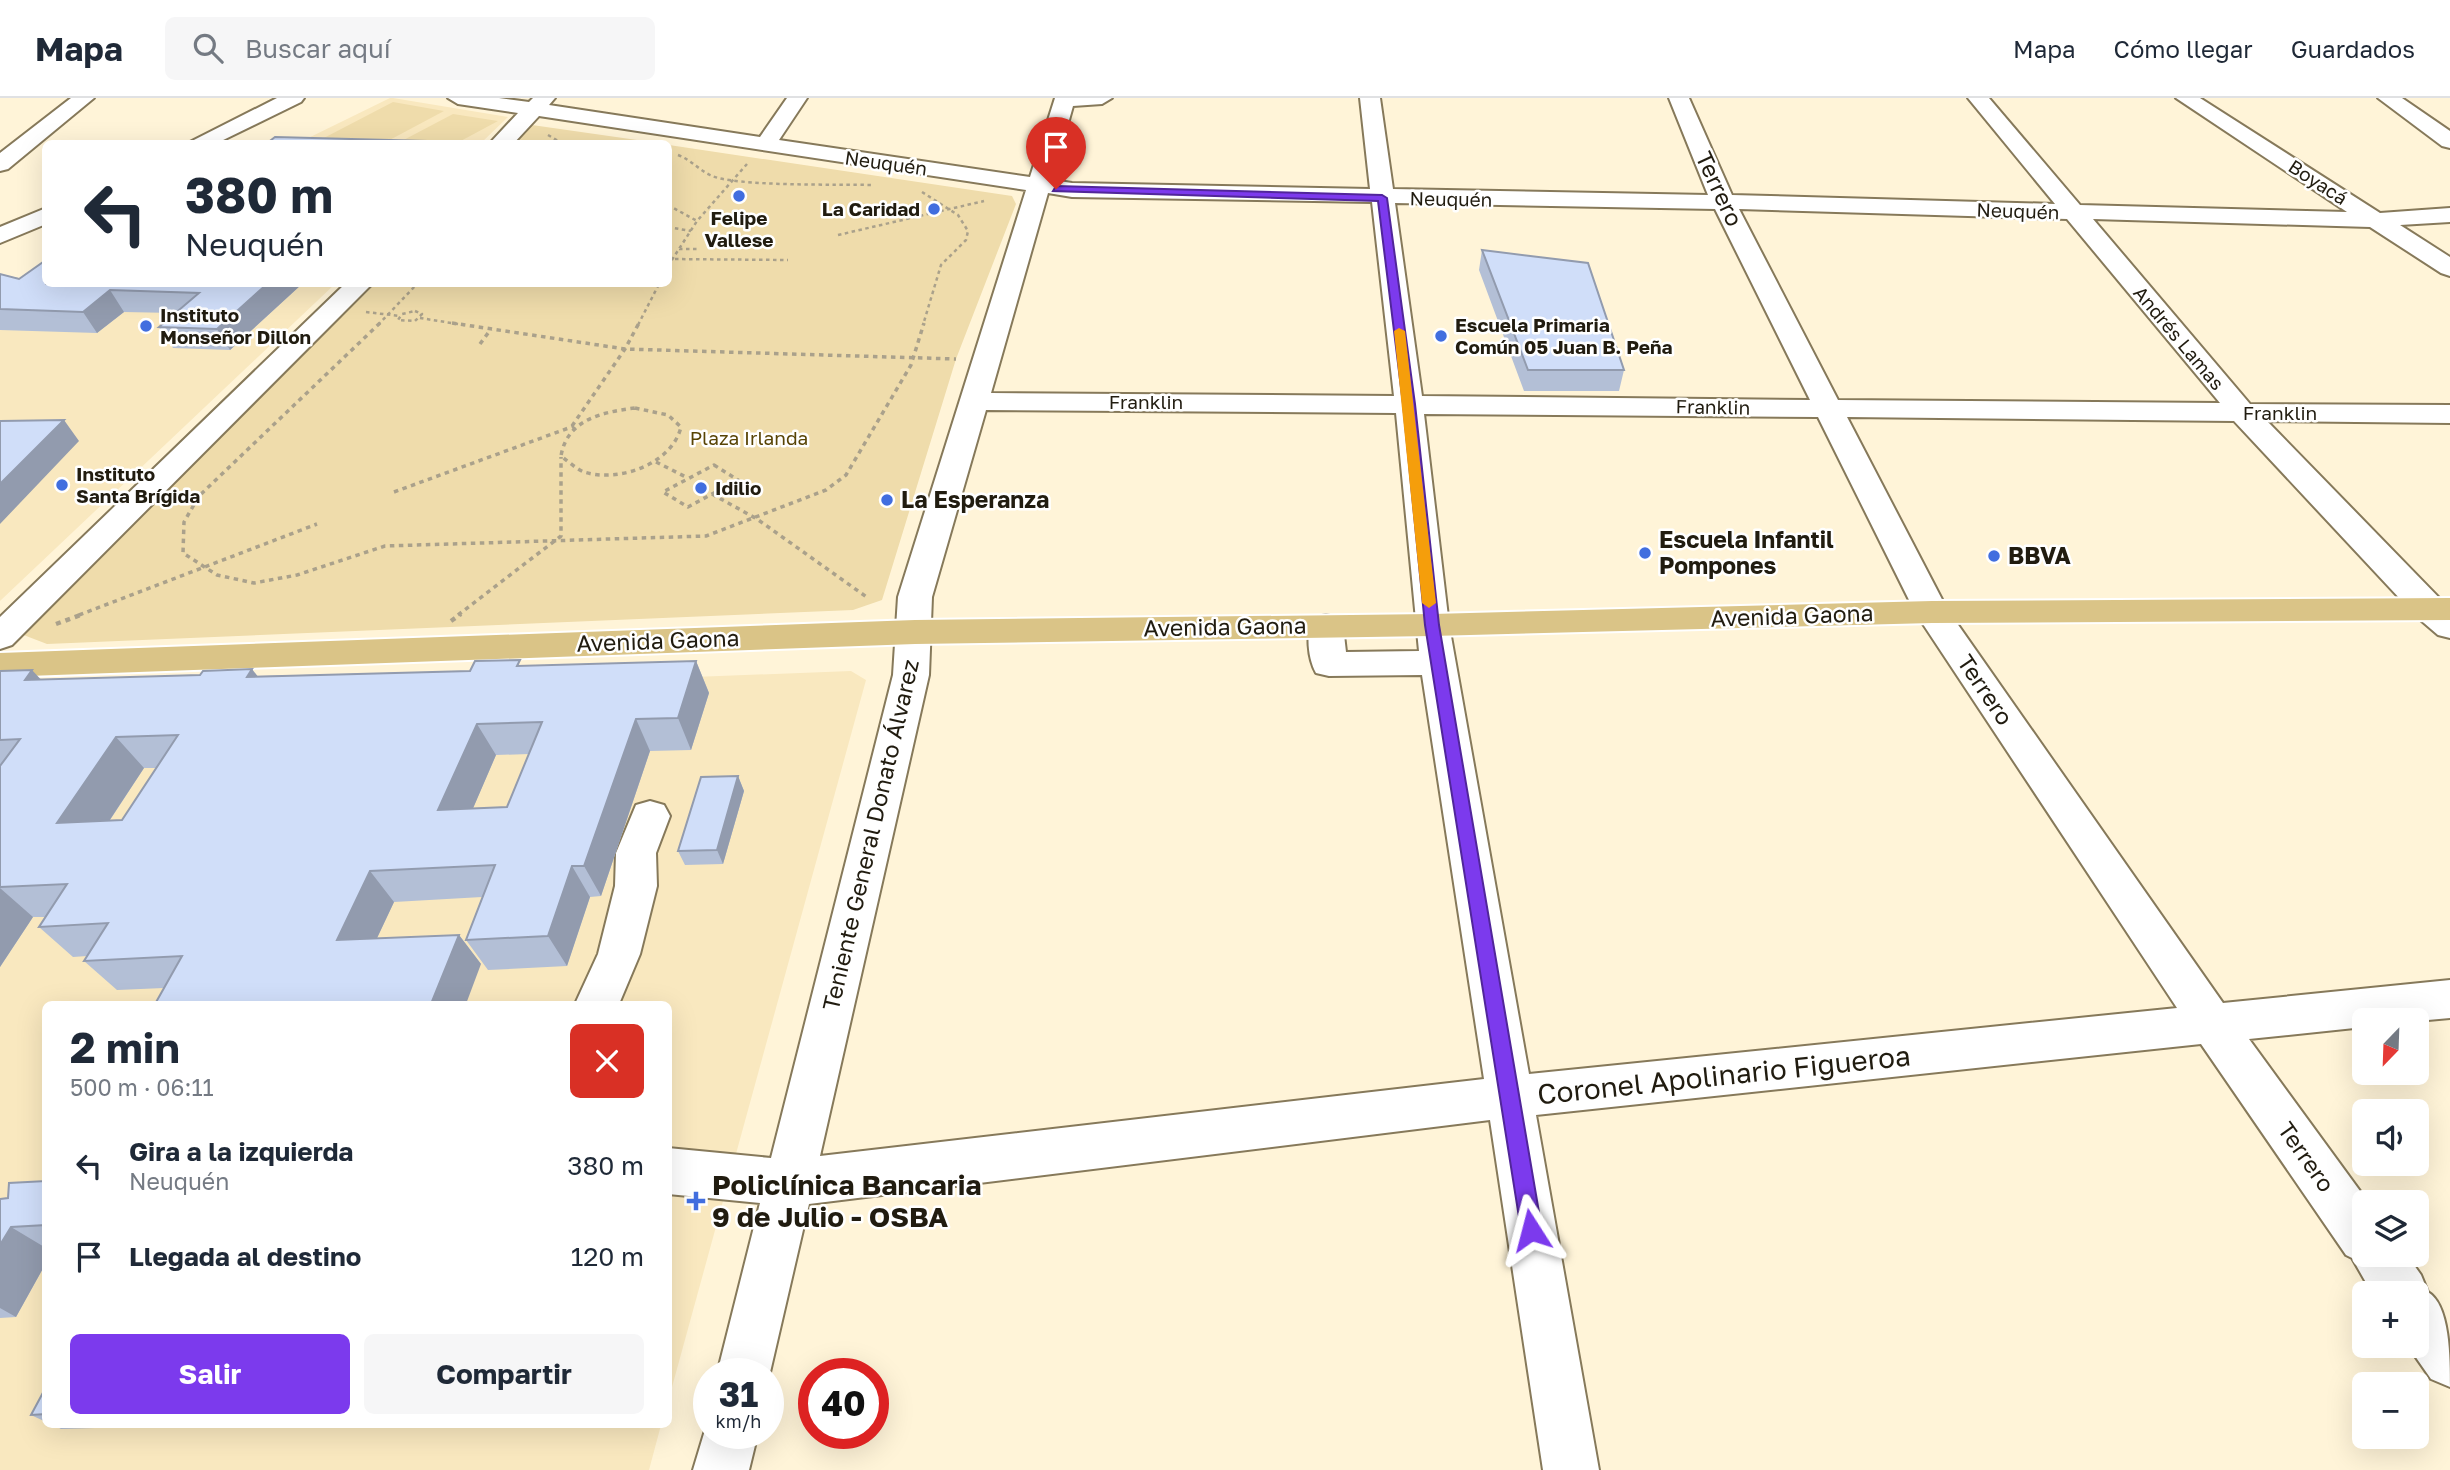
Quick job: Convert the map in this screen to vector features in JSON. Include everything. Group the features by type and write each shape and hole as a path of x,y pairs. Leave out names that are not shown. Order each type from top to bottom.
{"main road":[{"name":"Avenida Gaona","path":"1435,644 1932,612 2443,615"},
{"name":"Avenida Gaona","path":"0,665 915,632 1326,626"}],"street":[{"path":"0,164 84,98"},
{"path":"205,140 294,98"},
{"name":"Neuquén","path":"458,98 539,104 765,145 1040,187 1382,198 1723,202 2375,220 2450,215"},
{"path":"765,145 797,98"},
{"path":"1065,99 1102,98"},
{"path":"1370,98 1409,404 1435,644 1571,1470"},
{"name":"Terrero","path":"1679,98 1723,202 1932,612 2213,1025 2352,1221"},
{"name":"Andrés Lamas","path":"1979,98 2072,213 2243,413 2443,615"},
{"name":"Boyacá","path":"2186,98 2450,268"},
{"path":"2388,98 2450,141"},
{"name":"Teniente General Donato Álvarez","path":"748,1358 911,675 915,597 1065,99"},
{"path":"504,140 539,104"},
{"path":"0,236 42,217"},
{"path":"0,637 356,287"},
{"name":"Franklin","path":"976,401 2450,415"},
{"path":"1326,626 1329,664 1435,644"},
{"path":"598,1001 619,954 636,886 636,853 650,816"},
{"name":"Coronel Apolinario Figueroa","path":"672,1171 791,1183 1509,1097 2450,999"},
{"path":"2429,1329 2450,1360"},
{"path":"720,1470 726,1449"}],"path":[{"path":"672,257 697,221 765,145"},
{"path":"672,153 691,160 711,176 885,185"},
{"path":"838,235 1040,187"},
{"path":"413,287 366,337 187,510 180,537 183,553 217,575 254,583 297,575 385,546 698,537 757,519 826,490 846,475 914,358 941,265 946,257 966,240 968,231 958,215 938,199 916,191"},
{"path":"672,207 697,221"},
{"path":"672,228 691,230"},
{"path":"679,249 700,249"},
{"path":"672,259 788,260"},
{"path":"416,650 561,536 561,445 625,349 657,287"},
{"path":"420,318 422,314 415,311 402,314 398,320 410,322 420,318 625,349 988,360"},
{"path":"480,344 492,329"},
{"path":"394,492 600,414 635,408 670,414 682,429 680,440 671,452 656,462 625,472 593,474 569,465 561,456"},
{"path":"568,433 582,422"},
{"path":"656,462 688,478"},
{"path":"714,465 737,480 688,507 663,492 688,478 714,465"},
{"path":"712,494 757,519 868,598"},
{"path":"51,626 317,524"}],"shaded area":[{"path":"390,98 508,117 484,140 304,140"},
{"path":"0,284 42,284 42,287 332,287 0,601"},
{"name":"Policlínica Bancaria 9 de Julio - OSBA","path":"851,671 866,680 672,1387 672,1001 42,1001 42,1428 660,1428 649,1470 0,1470 0,704"}],"green space":[{"path":"393,102 444,111 390,140 320,140"},
{"path":"453,114 498,121 463,140 404,140"},
{"path":"532,125 637,140 517,140"},
{"name":"Plaza Irlanda","path":"672,145 1012,196 1016,204 956,359 882,600 853,610 47,644 21,634 372,287 672,287"}],"building":[{"path":"275,137 388,140 271,140"},
{"path":"1482,250 1588,263 1624,370 1528,370"},
{"path":"42,263 42,287 264,287 217,329 159,327 199,293 110,290 83,312 0,309 0,274 19,279"},
{"path":"64,420 0,484 0,421"},
{"path":"520,660 517,666 696,661 678,718 636,719 584,866 572,866 548,936 466,940 495,865 370,871 337,940 459,935 432,1001 157,1001 182,956 84,961 108,923 39,927 67,884 0,887 0,766 20,739 0,740 0,671 32,670 25,680 200,675 203,671 252,669 247,677 470,671 475,661","holes":["542,722 507,807 438,810 477,724","178,735 122,820 57,823 116,737"]},
{"path":"738,776 717,850 678,851 701,777"},
{"path":"42,1181 42,1225 11,1227 0,1245 0,1199 8,1198 9,1183"},
{"path":"42,1394 42,1414 31,1415"}],"slow traffic":[{"path":"1399,331 1429,603"}],"place":[{"name":"Felipe Vallese","path":"739,196"},
{"name":"La Caridad","path":"934,209"},
{"name":"Instituto Monseñor Dillon","path":"146,326"},
{"name":"Escuela Primaria Común 05 Juan B. Peña","path":"1441,336"},
{"name":"Instituto Santa Brígida","path":"62,485"},
{"name":"Idilio","path":"701,488"},
{"name":"La Esperanza","path":"887,500"},
{"name":"Escuela Infantil Pompones","path":"1645,553"},
{"name":"BBVA","path":"1994,556"},
{"name":"Policlínica Bancaria 9 de Julio - OSBA","path":"696,1201"}],"route":[{"path":"1056,189 1382,198 1409,404 1432,625 1531,1230"}]}
